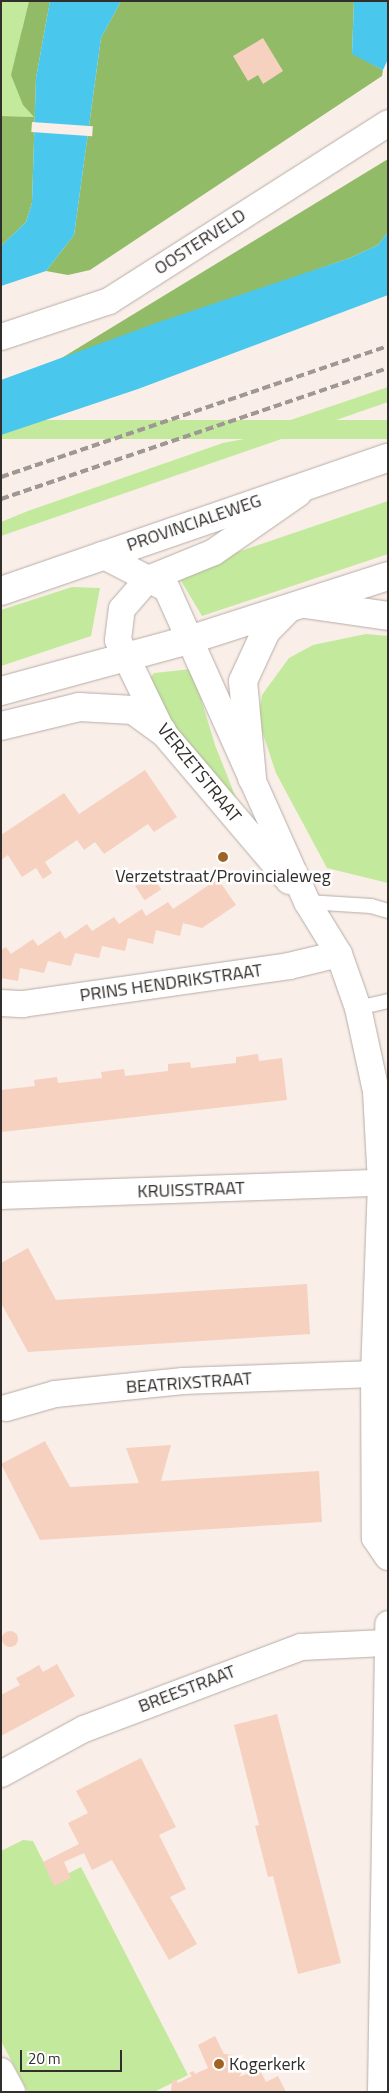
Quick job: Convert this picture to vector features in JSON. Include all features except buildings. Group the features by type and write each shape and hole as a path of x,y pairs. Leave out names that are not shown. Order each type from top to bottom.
{"main road":[{"name":"PROVINCIALEWEG","path":"1,590 388,458"},
{"path":"1,691 192,639 388,576"},
{"path":"252,778 243,681 266,631 296,607 388,616"},
{"path":"1,726 79,707 133,710 162,731"}],"street":[{"name":"OOSTERVELD","path":"1,338 109,300 388,123"},
{"name":"VERZETSTRAAT","path":"307,902 162,731 124,658 118,640 122,609 148,579 214,552 315,482"},
{"name":"VERZETSTRAAT","path":"102,555 167,589 192,639 208,686 252,778 307,902 339,954 358,1008 376,1091 381,1183 374,1374 375,1538 388,1557"},
{"name":"PRINS HENDRIKSTRAAT","path":"1,1003 23,1004 289,966 339,954"},
{"name":"KRUISSTRAAT","path":"1,1196 381,1183"},
{"name":"BEATRIXSTRAAT","path":"6,1408 55,1394 183,1381 374,1374"},
{"name":"BREESTRAAT","path":"1,1774 84,1730 301,1647 386,1634"},
{"path":"381,2092 386,1634"},
{"path":"1,2072 12,2092"}],"lane":[{"path":"307,902 371,906 388,911"},
{"path":"358,1008 388,1001"}],"green space":[{"path":"1,1 29,1 22,29 35,117 1,116"},
{"path":"29,1 50,1 36,78 32,203 26,222 1,246 1,116 34,117 23,105 11,75"},
{"path":"121,1 354,1 352,53 383,70 382,76 90,270 68,275 46,271 74,235 101,38"},
{"path":"388,159 388,232 378,245 350,258 60,359"},
{"path":"388,387 388,402 1,536 1,522 28,511 223,443 255,437 273,426"},
{"path":"1,420 388,420 388,439 1,439"},
{"path":"388,501 388,554 202,616 180,579 223,557"},
{"path":"72,587 100,588 91,636 1,666 1,610"},
{"path":"366,634 388,636 388,883 327,868 276,773 258,719 262,695 289,658 313,645"},
{"path":"192,669 215,745 236,798 229,799 174,729 150,678 154,673"},
{"path":"23,1840 33,1841 53,1881 81,1867 188,2075 154,2092 28,2092 1,2041 1,1851"}],"water":[{"path":"50,1 121,1 101,38 74,235 46,271 1,286 1,246 26,222 32,203 36,78"},
{"path":"354,1 388,1 388,59 383,70 352,54"},
{"path":"388,232 388,295 138,389 1,435 1,380 159,322 350,258 378,245"}],"pier":[{"path":"32,122 93,126 92,136 31,132"}],"railway":[{"path":"1,477 388,346"},
{"path":"1,499 388,368"}],"place":[{"name":"Verzetstraat/Provincialeweg","path":"223,857"},
{"name":"Kogerkerk","path":"219,2064"}]}
